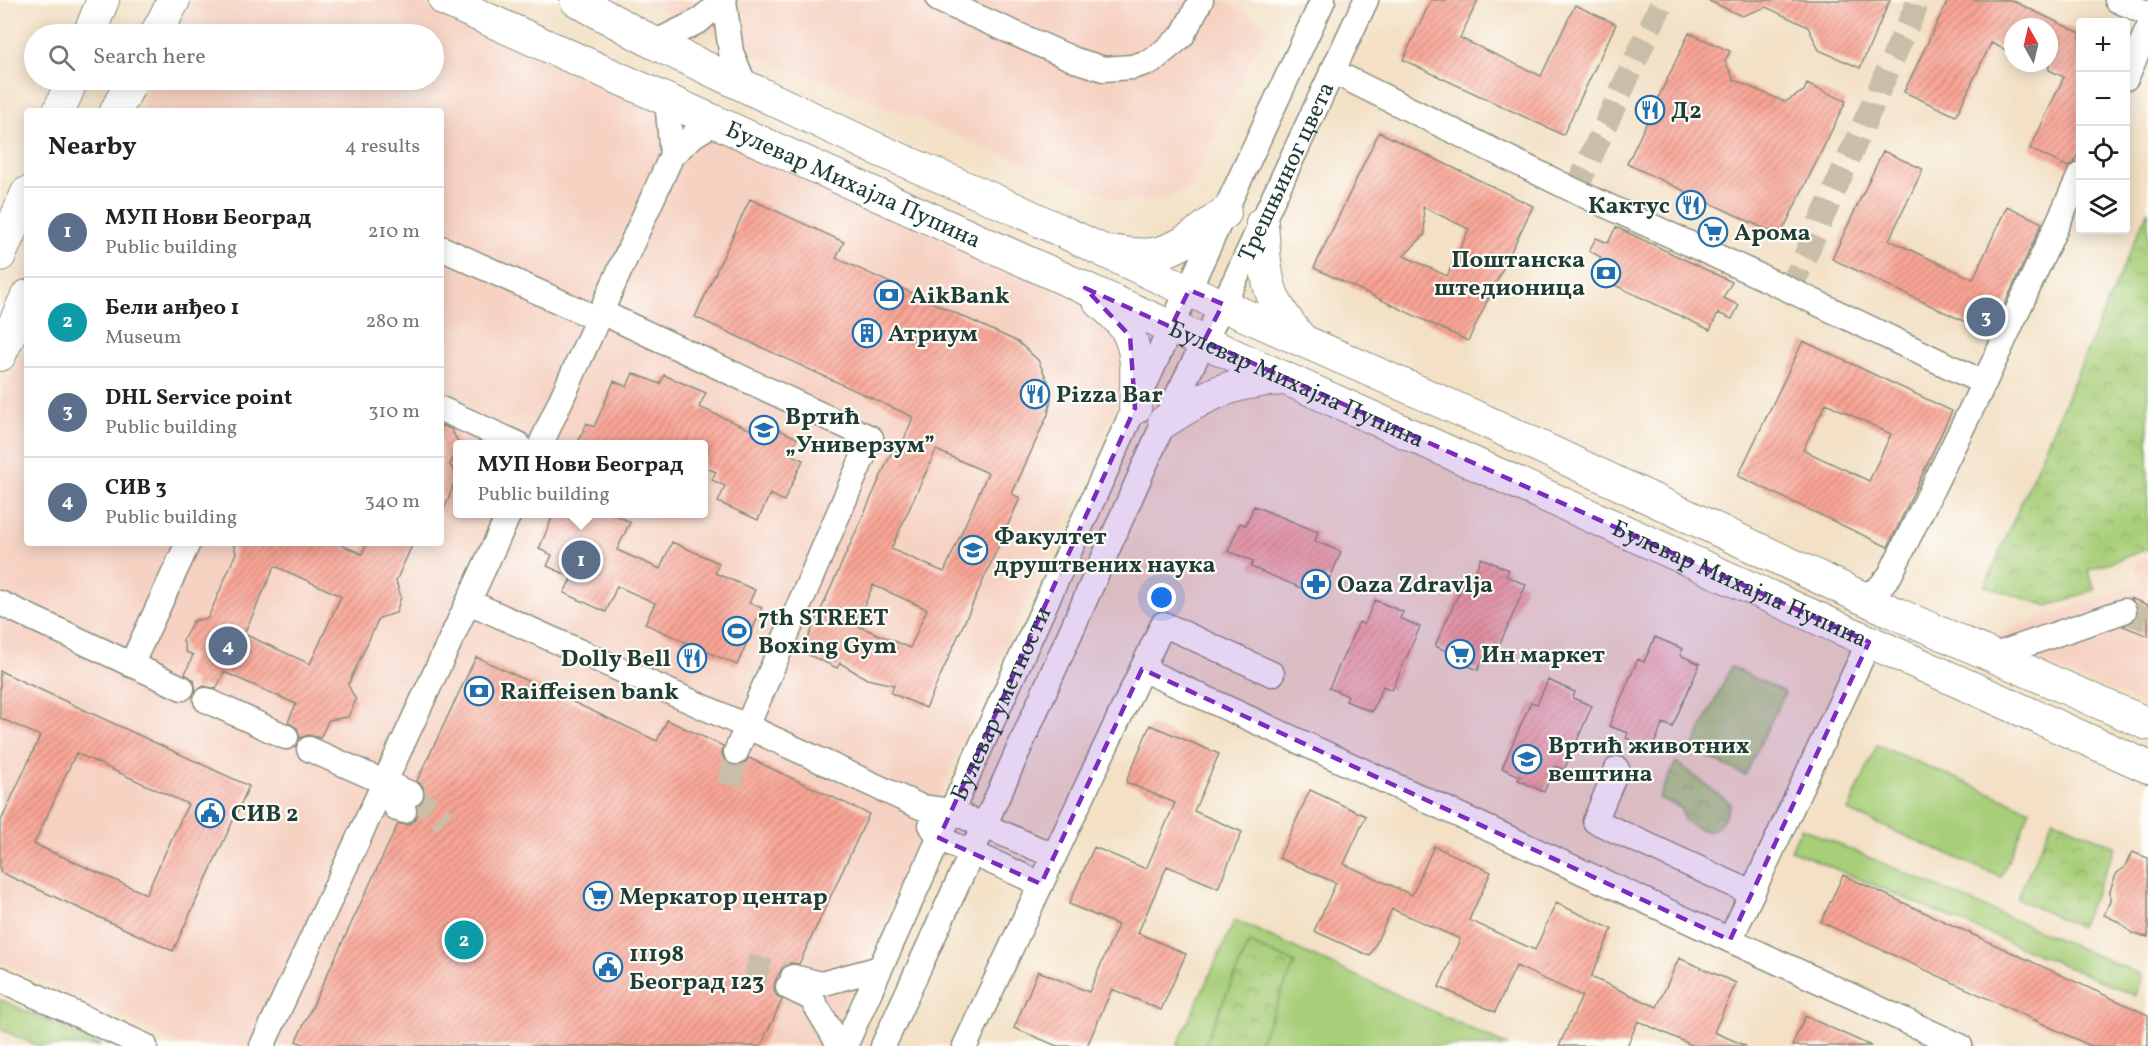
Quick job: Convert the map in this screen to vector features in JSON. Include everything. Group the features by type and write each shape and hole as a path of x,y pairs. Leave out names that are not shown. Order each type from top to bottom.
{"main road":[{"path":"93,24 103,0"},
{"path":"161,24 174,0"},
{"name":"Булевар Михајла Пупина","path":"445,0 2148,767"},
{"name":"Булевар Михајла Пупина","path":"576,0 654,43 1102,251 1485,421 1894,613 2148,724"},
{"path":"60,108 68,90"},
{"path":"118,108 127,90"},
{"path":"0,255 24,201"},
{"path":"1102,251 1151,255 1171,249 1189,241 1226,213"},
{"path":"1262,223 1265,266 1272,294 1286,320 1301,339"},
{"path":"1085,288 1124,326 1130,336 1135,355 1135,408"},
{"path":"0,355 24,303"},
{"path":"1164,422 1192,404 1224,389 1255,380 1285,379"}],"street":[{"name":"Булевар Михајла Пупина","path":"654,43 699,21 724,0"},
{"name":"Булевар Михајла Пупина","path":"724,0 729,45 745,86"},
{"path":"939,0 1090,66 1104,69 1132,67 1152,61 1182,36 1201,0"},
{"name":"Трешњиног цвета","path":"1171,327 1226,213 1323,0"},
{"name":"Трешњиног цвета","path":"1204,341 1366,0"},
{"path":"2117,0 2148,14"},
{"path":"2129,72 2148,29"},
{"path":"1332,71 1577,192 1984,383"},
{"path":"667,100 672,155"},
{"path":"543,440 672,155 694,135 716,122"},
{"path":"1861,596 1877,591 1890,575 1984,383 2078,180"},
{"path":"444,249 600,315 871,438 742,755"},
{"name":"Булевар уметности","path":"842,1046 880,968 1171,327"},
{"name":"Булевар уметности","path":"883,1046 972,853 1164,422 1204,341"},
{"path":"444,410 509,440"},
{"path":"262,1046 507,518"},
{"path":"131,665 187,546"},
{"path":"1890,575 1888,589 1894,613"},
{"path":"468,602 921,807 951,811 1054,856"},
{"path":"0,603 182,688"},
{"path":"1992,656 2124,611"},
{"path":"965,1046 1163,624 1272,674"},
{"path":"1730,940 1869,642"},
{"path":"1142,669 1960,1046"},
{"path":"206,700 286,737"},
{"path":"309,749 383,783 397,809 408,802"},
{"path":"1617,769 1595,821 1752,893"},
{"path":"921,807 939,838 1041,884"},
{"path":"842,1046 811,998 790,982 821,984 880,968"},
{"path":"0,979 145,1046"}],"highlighted area":[{"path":"1085,288 1171,327 1189,290 1223,304 1204,341 1869,642 1730,940 1142,669 1041,884 939,838 1135,408 1130,336"}],"shaded area":[{"path":"194,0 412,0 1149,332 824,1046 185,1046 0,962 0,401 24,349 24,546 444,546 444,108 141,108 150,90 444,90 444,24 182,24"},
{"path":"643,0 1221,0 1268,25 1202,163 1186,189 1163,201 1121,201 746,51"},
{"path":"2148,558 2148,706 1984,639 2140,583 2134,563"}],"green space":[{"path":"2148,210 2148,549 2088,570 2095,590 2048,606 1985,586"},
{"path":"1731,667 1785,692 1745,775 1692,749"},
{"path":"1877,745 2030,810 2001,877 1848,811"},
{"path":"1676,762 1731,804 1722,821 1713,830 1701,830 1693,826 1684,820 1681,808 1659,798"},
{"path":"2053,819 2116,847 2080,927 2017,899"},
{"path":"1801,828 2142,975 2136,996 1791,850"},
{"path":"1235,920 1508,1046 1177,1046"},
{"path":"1249,943 1295,963 1258,1046 1212,1046 1205,1043"},
{"path":"0,1000 100,1046 38,1046 0,1029"}],"building":[{"path":"1431,0 1478,0 1460,38 1541,76 1575,5 1616,24 1563,135 1403,60"},
{"path":"1707,0 1890,0 1860,68 1819,50 1808,27 1766,7 1742,16"},
{"path":"1948,0 2011,0 2049,18 2004,18 2004,49 1991,43 1956,116 1904,92"},
{"path":"2058,22 2076,31 2076,158 2068,167 2030,149 2064,77 2053,72 2058,72"},
{"path":"1689,33 1730,51 1725,61 1734,80 1785,102 1804,91 1807,84 1846,101 1780,236 1627,164"},
{"path":"1379,132 1533,206 1468,341 1314,268","holes":["1423,207 1469,229 1447,276 1404,256 1425,234"]},
{"path":"1883,151 1923,169 1889,240 1973,279 2007,206 2042,223 1991,334 1832,259"},
{"path":"750,199 844,242 836,258 1018,342 1038,360 1049,384 1051,399 1048,414 1012,494 1020,498 926,708 891,693 894,685 867,679 840,663 837,668 802,652 893,449 899,452 913,417 695,317","holes":["936,450 988,473 944,572 891,549","873,585 927,609 910,648 856,625"]},
{"path":"1616,227 1732,282 1723,298 1739,305 1732,319 1718,313 1710,330 1593,275 1601,257 1589,251 1596,238 1608,243"},
{"path":"1803,341 1952,411 1888,547 1738,476","holes":["1826,403 1891,434 1869,481 1803,450"]},
{"path":"633,373 660,384 664,375 706,393 699,407 751,430 756,419 797,438 790,454 803,460 784,501 770,494 758,520 718,502 725,486 712,480 716,472 708,469 708,440 579,440 587,423 594,427 614,381 627,387"},
{"path":"444,426 451,429 457,440 453,440 453,458 450,465 453,470 453,486 444,510"},
{"path":"1254,506 1318,532 1315,541 1341,552 1330,578 1326,576 1318,595 1251,567 1253,561 1228,551 1240,523 1246,525"},
{"path":"552,518 622,518 630,522 617,550 660,569 672,542 719,563 715,573 755,590 749,603 762,608 737,665 645,624 655,603 617,586 606,612 564,593 572,577 547,566 552,555 539,549"},
{"path":"234,546 344,546 362,554 366,546 412,546 396,581 401,597 396,613 379,618 348,685 356,700 348,717 329,720 320,738 308,735 300,738 297,728 288,722 296,704 224,672 216,689 204,686 196,691 194,680 185,674 193,655 186,652 183,640 193,621 208,618 236,553","holes":["275,566 341,596 310,664 244,634"]},
{"path":"1481,558 1509,570 1506,576 1526,585 1498,648 1489,644 1478,670 1452,659 1454,654 1435,646 1465,580 1470,583"},
{"path":"2130,598 2148,605 2148,636 2123,626 2134,621 2138,614 2137,606"},
{"path":"1375,600 1403,612 1400,618 1420,627 1392,690 1383,686 1372,712 1346,701 1348,696 1329,688 1359,622 1364,625"},
{"path":"1655,637 1683,649 1680,655 1700,664 1672,727 1663,723 1652,749 1626,738 1628,733 1609,726 1638,659 1644,662"},
{"name":"Меркатор центар","path":"476,657 657,741 667,720 723,746 722,754 730,765 744,764 749,758 869,814 799,964 790,963 783,967 775,981 776,995 782,1000 761,1046 308,1046 296,1041 398,824 408,825 417,815 417,806 424,800 425,793 423,786 417,781"},
{"name":"СИВ 2","path":"0,671 249,786 173,951 0,872 0,823 40,736 0,718","holes":["76,753 188,804 146,894 34,844"]},
{"path":"1548,680 1575,692 1573,698 1592,706 1564,770 1555,766 1544,792 1518,780 1520,776 1502,768 1531,702 1537,704"},
{"path":"1150,725 1219,754 1194,811 1242,832 1218,888 1167,866 1138,933 1186,954 1161,1010 1112,989 1087,1046 1057,1046 1014,1028 1038,971 1089,992 1118,925 1069,904 1094,847 1146,869 1175,803 1126,782"},
{"path":"1310,790 1366,816 1344,864 1412,895 1434,846 1491,872 1469,920 1535,950 1556,903 1612,929 1591,977 1657,1007 1679,958 1736,983 1714,1032 1746,1046 1694,1046 1638,1021 1627,1046 1559,1046 1582,996 1516,966 1495,1012 1439,987 1460,939 1392,909 1370,956 1314,931 1336,883 1279,858"},
{"path":"2132,852 2148,858 2148,937 2133,934 2119,922 2104,915 2117,873 2124,868"},
{"path":"1843,875 2148,1015 2148,1046 2091,1046 1821,922"},
{"path":"1805,1016 1871,1046 1792,1046"}],"tunnel":[{"path":"1575,191 1663,0"},
{"path":"1790,290 1919,0"},
{"path":"2124,611 2148,620"},
{"path":"730,785 736,752"},
{"path":"411,794 445,821"},
{"path":"746,966 793,977"}],"place":[{"name":"Д2","path":"1650,110"},
{"name":"Кактус","path":"1691,205"},
{"name":"Арома","path":"1713,232"},
{"name":"Поштанска штедионица","path":"1606,273"},
{"name":"AikBank","path":"889,295"},
{"name":"DHL Service point","path":"1986,317"},
{"name":"Атриум","path":"867,333"},
{"name":"Pizza Bar","path":"1035,394"},
{"name":"Вртић „Универзум”","path":"764,430"},
{"name":"Факултет друштвених наука","path":"973,550"},
{"name":"МУП Нови Београд","path":"581,560"},
{"name":"Oaza Zdravlja","path":"1316,584"},
{"name":"7th STREET Boxing Gym","path":"737,631"},
{"name":"СИВ 3","path":"228,646"},
{"name":"Ин маркет","path":"1460,654"},
{"name":"Dolly Bell","path":"692,658"},
{"name":"Raiffeisen bank","path":"479,691"},
{"name":"Вртић животних вештина","path":"1527,759"},
{"name":"СИВ 2","path":"210,813"},
{"name":"Меркатор центар","path":"598,896"},
{"name":"Бели анђео 1","path":"464,940"},
{"name":"11198 Београд 123","path":"608,967"}]}
